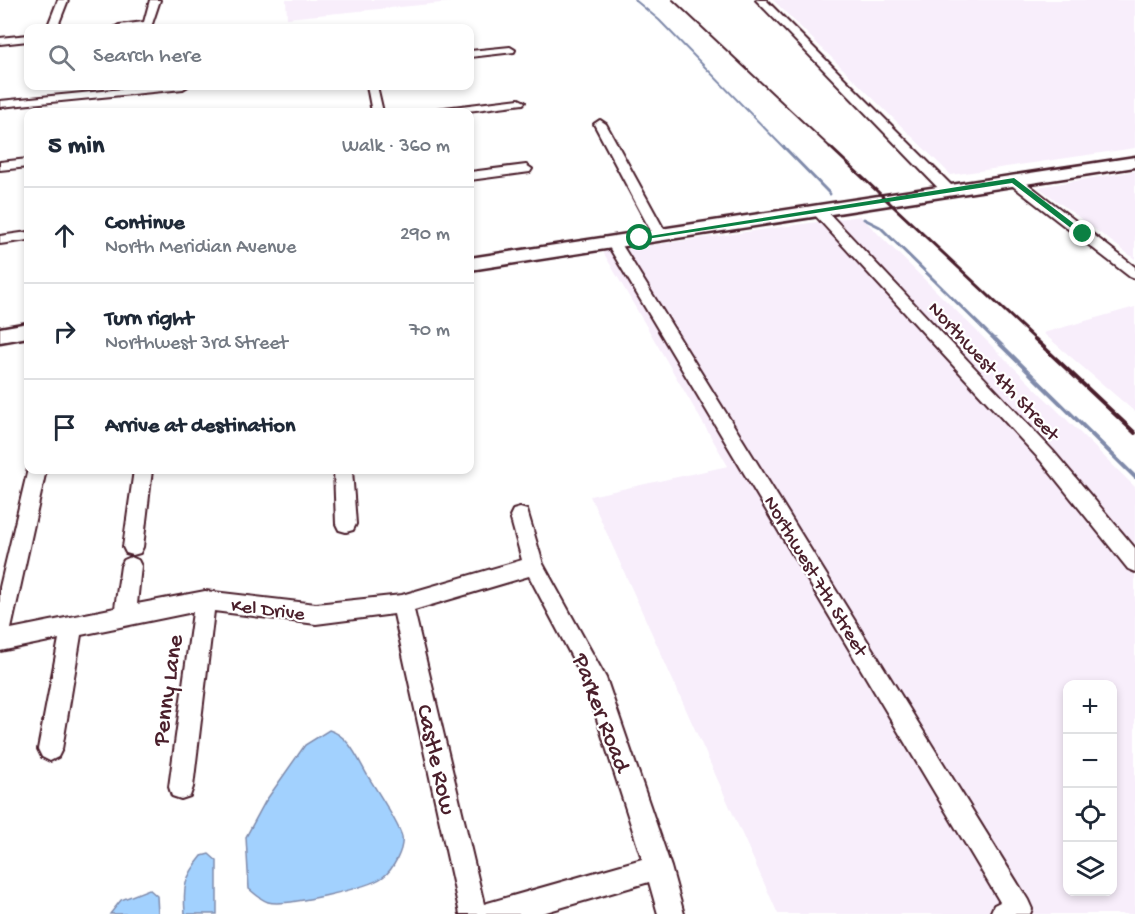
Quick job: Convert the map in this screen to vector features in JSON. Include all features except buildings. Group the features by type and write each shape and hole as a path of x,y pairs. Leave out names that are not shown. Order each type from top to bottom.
{"main road":[{"path":"474,263 1135,162"},
{"path":"0,335 24,331"}],"street":[{"path":"54,24 63,0"},
{"path":"149,24 155,0"},
{"path":"761,0 949,191"},
{"path":"0,41 24,38"},
{"path":"474,54 510,50"},
{"path":"0,104 142,90"},
{"path":"373,90 377,108"},
{"path":"469,108 519,102"},
{"path":"600,124 660,235"},
{"path":"0,166 24,163"},
{"path":"474,176 526,169"},
{"path":"1014,180 1135,274"},
{"name":"Northwest 4th Street","path":"818,210 1047,456 1135,563"},
{"path":"0,240 24,237"},
{"name":"Northwest 7th Street","path":"613,242 1011,912"},
{"path":"0,631 37,474"},
{"path":"125,615 142,474"},
{"path":"343,474 346,524"},
{"name":"Parker Road","path":"520,516 534,566 595,678 658,867 671,914"},
{"name":"Kel Drive","path":"0,641 206,600 316,614 402,604 534,566"},
{"name":"Penny Lane","path":"181,787 206,600"},
{"name":"Castle Row","path":"402,604 473,914"},
{"path":"50,749 72,628"},
{"path":"492,914 658,867"}],"shaded area":[{"path":"286,0 472,0 287,18"},
{"path":"773,0 1135,0 1135,148 951,175"},
{"path":"1135,171 1135,259 1038,187"},
{"path":"860,216 1135,487 1135,914 778,914 590,496 728,466 603,252"},
{"path":"1135,307 1135,412 1043,333"}],"water":[{"path":"329,730 348,743 393,816 402,837 400,853 387,874 361,886 291,902 268,902 249,889 246,837 265,802 305,745"},
{"path":"209,854 217,861 217,914 185,914 184,897 188,877 202,856"},
{"path":"149,889 157,896 158,914 110,914 121,900"}],"waterway":[{"path":"635,0 659,20 785,149"},
{"path":"784,147 830,194"},
{"path":"864,219 880,227 996,341"},
{"path":"995,339 1135,477"}],"railway":[{"path":"673,0 832,149"},
{"path":"830,147 1037,341"},
{"path":"1035,339 1135,433"}],"route":[{"path":"640,238 1014,180 1083,234"}]}
